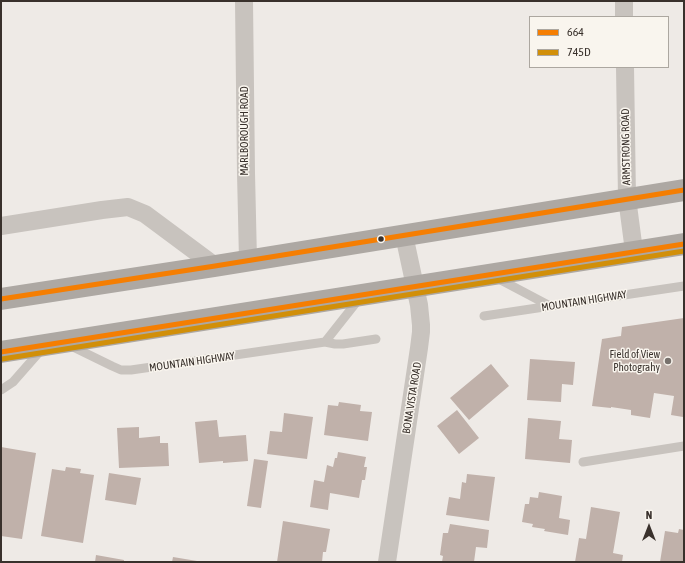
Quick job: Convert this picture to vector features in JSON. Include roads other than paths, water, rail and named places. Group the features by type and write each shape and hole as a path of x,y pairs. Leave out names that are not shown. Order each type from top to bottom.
{"main road":[{"path":"1,299 684,190"},
{"path":"1,352 684,244"}],"street":[{"name":"MARLBOROUGH ROAD","path":"244,1 248,260"},
{"path":"624,1 624,16"},
{"name":"ARMSTRONG ROAD","path":"625,68 627,198 634,251"},
{"path":"1,226 128,207 144,214 215,266"},
{"name":"BONA VISTA ROAD","path":"387,562 419,348 421,325 404,235"}],"lane":[{"path":"490,274 550,306"},
{"name":"MOUNTAIN HIGHWAY","path":"484,316 684,286"},
{"path":"325,342 362,295"},
{"name":"MOUNTAIN HIGHWAY","path":"54,343 121,370 131,370 325,342 343,344 376,339"},
{"path":"1,390 13,382 54,343"},
{"path":"583,462 684,446"}],"place":[{"name":"Field of View Photograhy","path":"668,361"}]}
